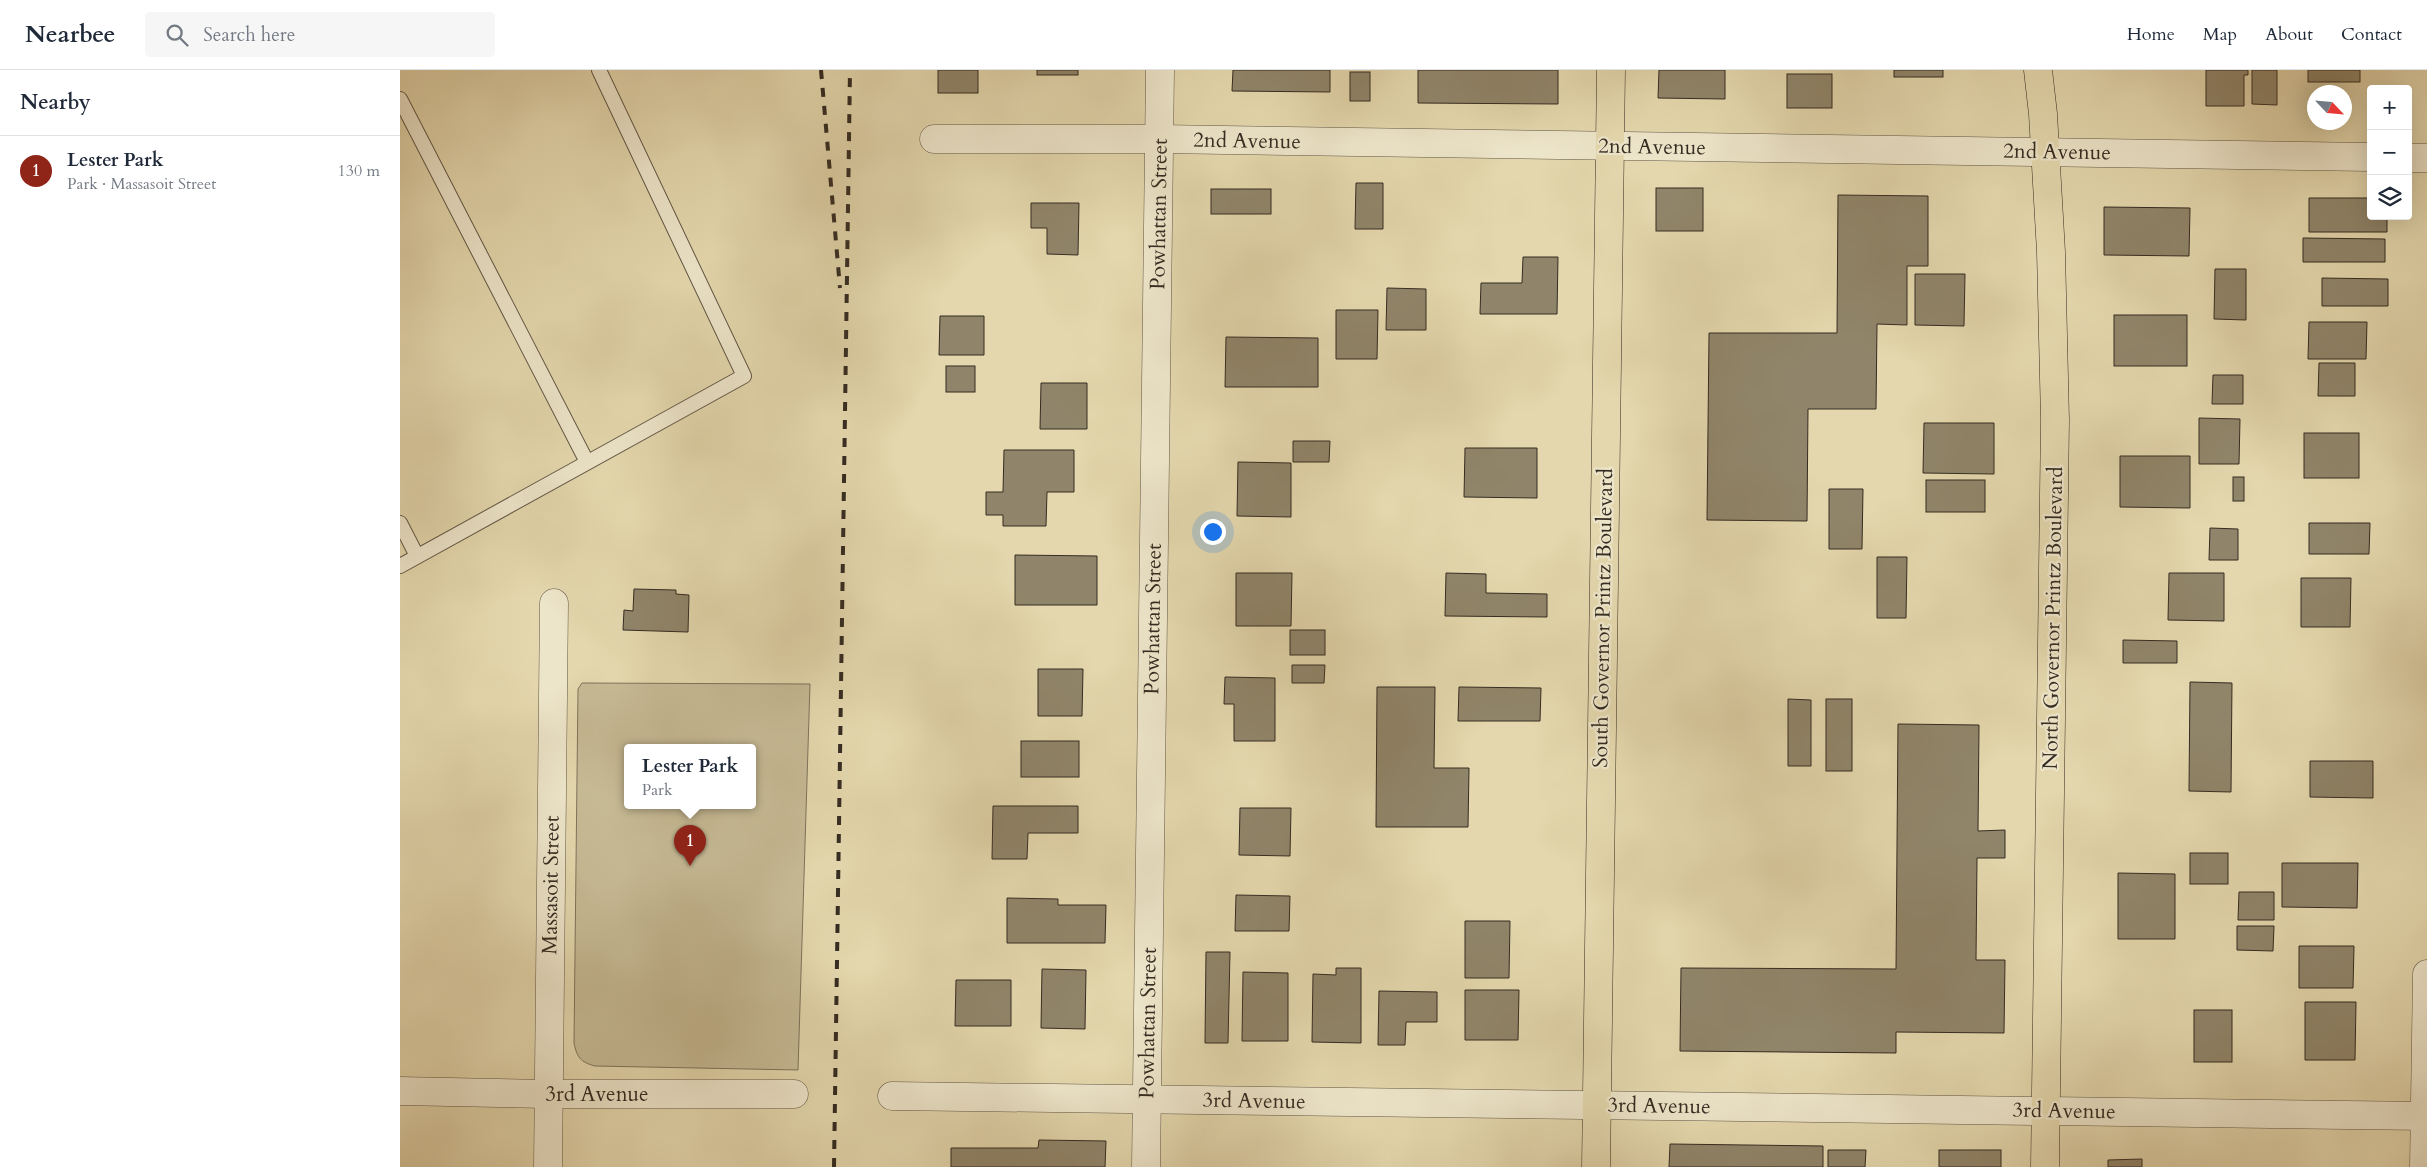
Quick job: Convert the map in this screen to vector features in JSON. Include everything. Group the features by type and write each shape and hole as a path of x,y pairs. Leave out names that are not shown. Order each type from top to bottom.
{"main road":[{"name":"South Governor Printz Boulevard","path":"1596,1167 1611,70"},
{"name":"North Governor Printz Boulevard","path":"2038,70 2045,152 2053,308 2055,420 2045,1167"}],"street":[{"name":"Powhattan Street","path":"1146,1167 1160,70"},
{"name":"2nd Avenue","path":"934,139 1160,140 2367,157"},
{"path":"2412,158 2427,158"},
{"name":"Massasoit Street","path":"548,1167 554,603"},
{"path":"2424,1167 2427,974"},
{"name":"3rd Avenue","path":"400,1091 549,1094 794,1094"},
{"name":"3rd Avenue","path":"892,1096 2426,1116"}],"lane":[{"path":"400,566 744,376 599,70"},
{"path":"400,99 587,462"},
{"path":"400,523 417,556"}],"shaded area":[{"path":"582,683 810,684 798,1070 595,1066 583,1061 576,1052 574,1043 578,689"}],"building":[{"path":"938,70 978,70 978,93 938,93"},
{"path":"1037,70 1078,70 1078,75 1037,75"},
{"path":"1233,70 1330,70 1330,92 1232,91"},
{"path":"1418,70 1558,70 1558,104 1418,103"},
{"path":"1659,70 1725,70 1725,99 1658,98"},
{"path":"1894,70 1943,70 1943,77 1894,77"},
{"path":"2206,70 2248,70 2248,75 2244,75 2244,106 2206,106"},
{"path":"2252,70 2277,70 2277,105 2252,104"},
{"path":"2308,70 2360,70 2360,82 2308,82"},
{"path":"1350,72 1370,72 1370,101 1350,101"},
{"path":"1787,74 1832,74 1832,108 1787,108"},
{"path":"1356,183 1383,183 1383,229 1355,229"},
{"path":"1656,188 1703,188 1703,231 1656,231"},
{"path":"1211,189 1271,189 1271,214 1211,214"},
{"path":"1838,195 1928,196 1928,266 1907,266 1907,325 1877,324 1876,409 1808,409 1807,521 1707,520 1709,333 1837,333"},
{"path":"2309,198 2367,198 2367,220 2387,220 2387,232 2309,232"},
{"path":"1031,203 1079,203 1078,255 1047,254 1047,228 1031,228"},
{"path":"2104,207 2190,208 2189,256 2104,255"},
{"path":"2303,238 2385,239 2385,262 2303,262"},
{"path":"1523,257 1558,257 1557,314 1480,314 1481,283 1522,283"},
{"path":"2215,269 2246,269 2246,320 2214,319"},
{"path":"1915,274 1965,274 1964,326 1915,325"},
{"path":"2322,278 2388,279 2388,306 2322,306"},
{"path":"1387,288 1426,289 1426,330 1386,330"},
{"path":"1336,310 1378,310 1377,359 1336,359"},
{"path":"2114,315 2187,315 2187,366 2114,366"},
{"path":"940,316 984,316 984,355 939,355"},
{"path":"2309,322 2367,322 2366,359 2308,359"},
{"path":"1226,337 1318,338 1318,387 1225,387"},
{"path":"2319,363 2355,363 2355,396 2318,396"},
{"path":"946,366 975,366 975,392 946,392"},
{"path":"2213,375 2243,375 2243,404 2212,404"},
{"path":"1041,383 1087,383 1087,429 1040,429"},
{"path":"2199,418 2240,419 2239,464 2199,464"},
{"path":"1924,423 1994,423 1994,474 1923,473"},
{"path":"2304,433 2359,433 2359,478 2304,478"},
{"path":"1293,441 1330,441 1329,462 1293,462"},
{"path":"1465,448 1537,448 1537,498 1464,497"},
{"path":"1004,450 1074,450 1074,492 1047,492 1046,526 1003,526 1003,515 986,515 986,492 1003,492"},
{"path":"2120,456 2190,456 2190,508 2120,507"},
{"path":"1238,462 1291,463 1291,517 1237,516"},
{"path":"2233,477 2244,477 2244,501 2233,501"},
{"path":"1926,480 1985,480 1985,512 1926,512"},
{"path":"1829,489 1863,489 1862,549 1829,549"},
{"path":"2309,523 2370,523 2369,554 2309,554"},
{"path":"2210,528 2238,529 2238,560 2209,560"},
{"path":"1015,555 1097,556 1097,605 1015,605"},
{"path":"1877,557 1907,557 1906,618 1877,618"},
{"path":"1236,573 1292,573 1291,626 1236,626"},
{"path":"1446,573 1486,574 1486,593 1547,594 1547,617 1445,616"},
{"path":"2169,573 2224,573 2224,621 2168,620"},
{"path":"2301,578 2351,578 2350,627 2301,627"},
{"path":"634,589 676,590 676,594 689,595 688,632 623,630 624,610 633,611"},
{"path":"1290,630 1325,630 1325,655 1290,655"},
{"path":"2123,640 2177,641 2177,663 2123,663"},
{"path":"1292,665 1325,665 1324,683 1292,683"},
{"path":"1038,669 1083,669 1082,716 1038,716"},
{"path":"1225,677 1275,678 1275,741 1234,741 1234,704 1224,704"},
{"path":"2190,682 2232,683 2231,792 2189,791"},
{"path":"1377,687 1435,687 1434,768 1469,768 1468,827 1376,827"},
{"path":"1459,687 1541,688 1540,721 1458,721"},
{"path":"1788,699 1811,700 1811,766 1788,766"},
{"path":"1826,699 1852,699 1852,771 1826,771"},
{"path":"1898,724 1979,725 1978,831 2005,830 2005,858 1977,858 1976,960 2005,960 2004,1033 1896,1032 1896,1053 1680,1051 1681,968 1896,969"},
{"path":"1021,741 1079,741 1079,777 1021,777"},
{"path":"2310,761 2373,761 2373,798 2310,797"},
{"path":"993,806 1078,806 1078,833 1028,833 1027,859 992,859"},
{"path":"1240,808 1291,808 1290,856 1239,855"},
{"path":"2190,853 2228,853 2228,884 2190,884"},
{"path":"2282,863 2358,863 2357,908 2282,907"},
{"path":"2118,873 2175,874 2175,939 2118,939"},
{"path":"2239,892 2274,892 2274,920 2238,920"},
{"path":"1236,895 1290,896 1289,931 1235,931"},
{"path":"1007,898 1058,899 1058,905 1106,905 1105,943 1007,943"},
{"path":"1465,921 1510,921 1509,978 1465,978"},
{"path":"2237,926 2274,926 2273,951 2237,950"},
{"path":"2299,946 2354,946 2353,988 2299,988"},
{"path":"1206,952 1230,952 1228,1043 1205,1043"},
{"path":"1336,968 1361,968 1361,1043 1312,1042 1313,974 1336,975"},
{"path":"1042,969 1086,970 1085,1029 1041,1028"},
{"path":"1243,972 1288,973 1288,1041 1242,1041"},
{"path":"956,980 1011,980 1011,1026 955,1026"},
{"path":"1465,990 1519,990 1518,1040 1465,1040"},
{"path":"1379,991 1437,992 1437,1022 1406,1022 1405,1045 1378,1045"},
{"path":"2305,1002 2356,1002 2355,1060 2305,1060"},
{"path":"2194,1010 2232,1010 2232,1062 2194,1062"},
{"path":"1039,1140 1106,1141 1105,1167 951,1167 951,1148 1038,1148"},
{"path":"1670,1144 1823,1146 1823,1167 1669,1167"},
{"path":"1828,1150 1866,1150 1865,1167 1828,1167"},
{"path":"1939,1150 2001,1150 2001,1167 1939,1167"},
{"path":"2142,1159 2142,1167 2108,1167 2108,1160"}],"railway":[{"path":"821,70 840,288"},
{"path":"834,1167 850,70"}],"place":[{"name":"Lester Park","path":"690,866"}]}
